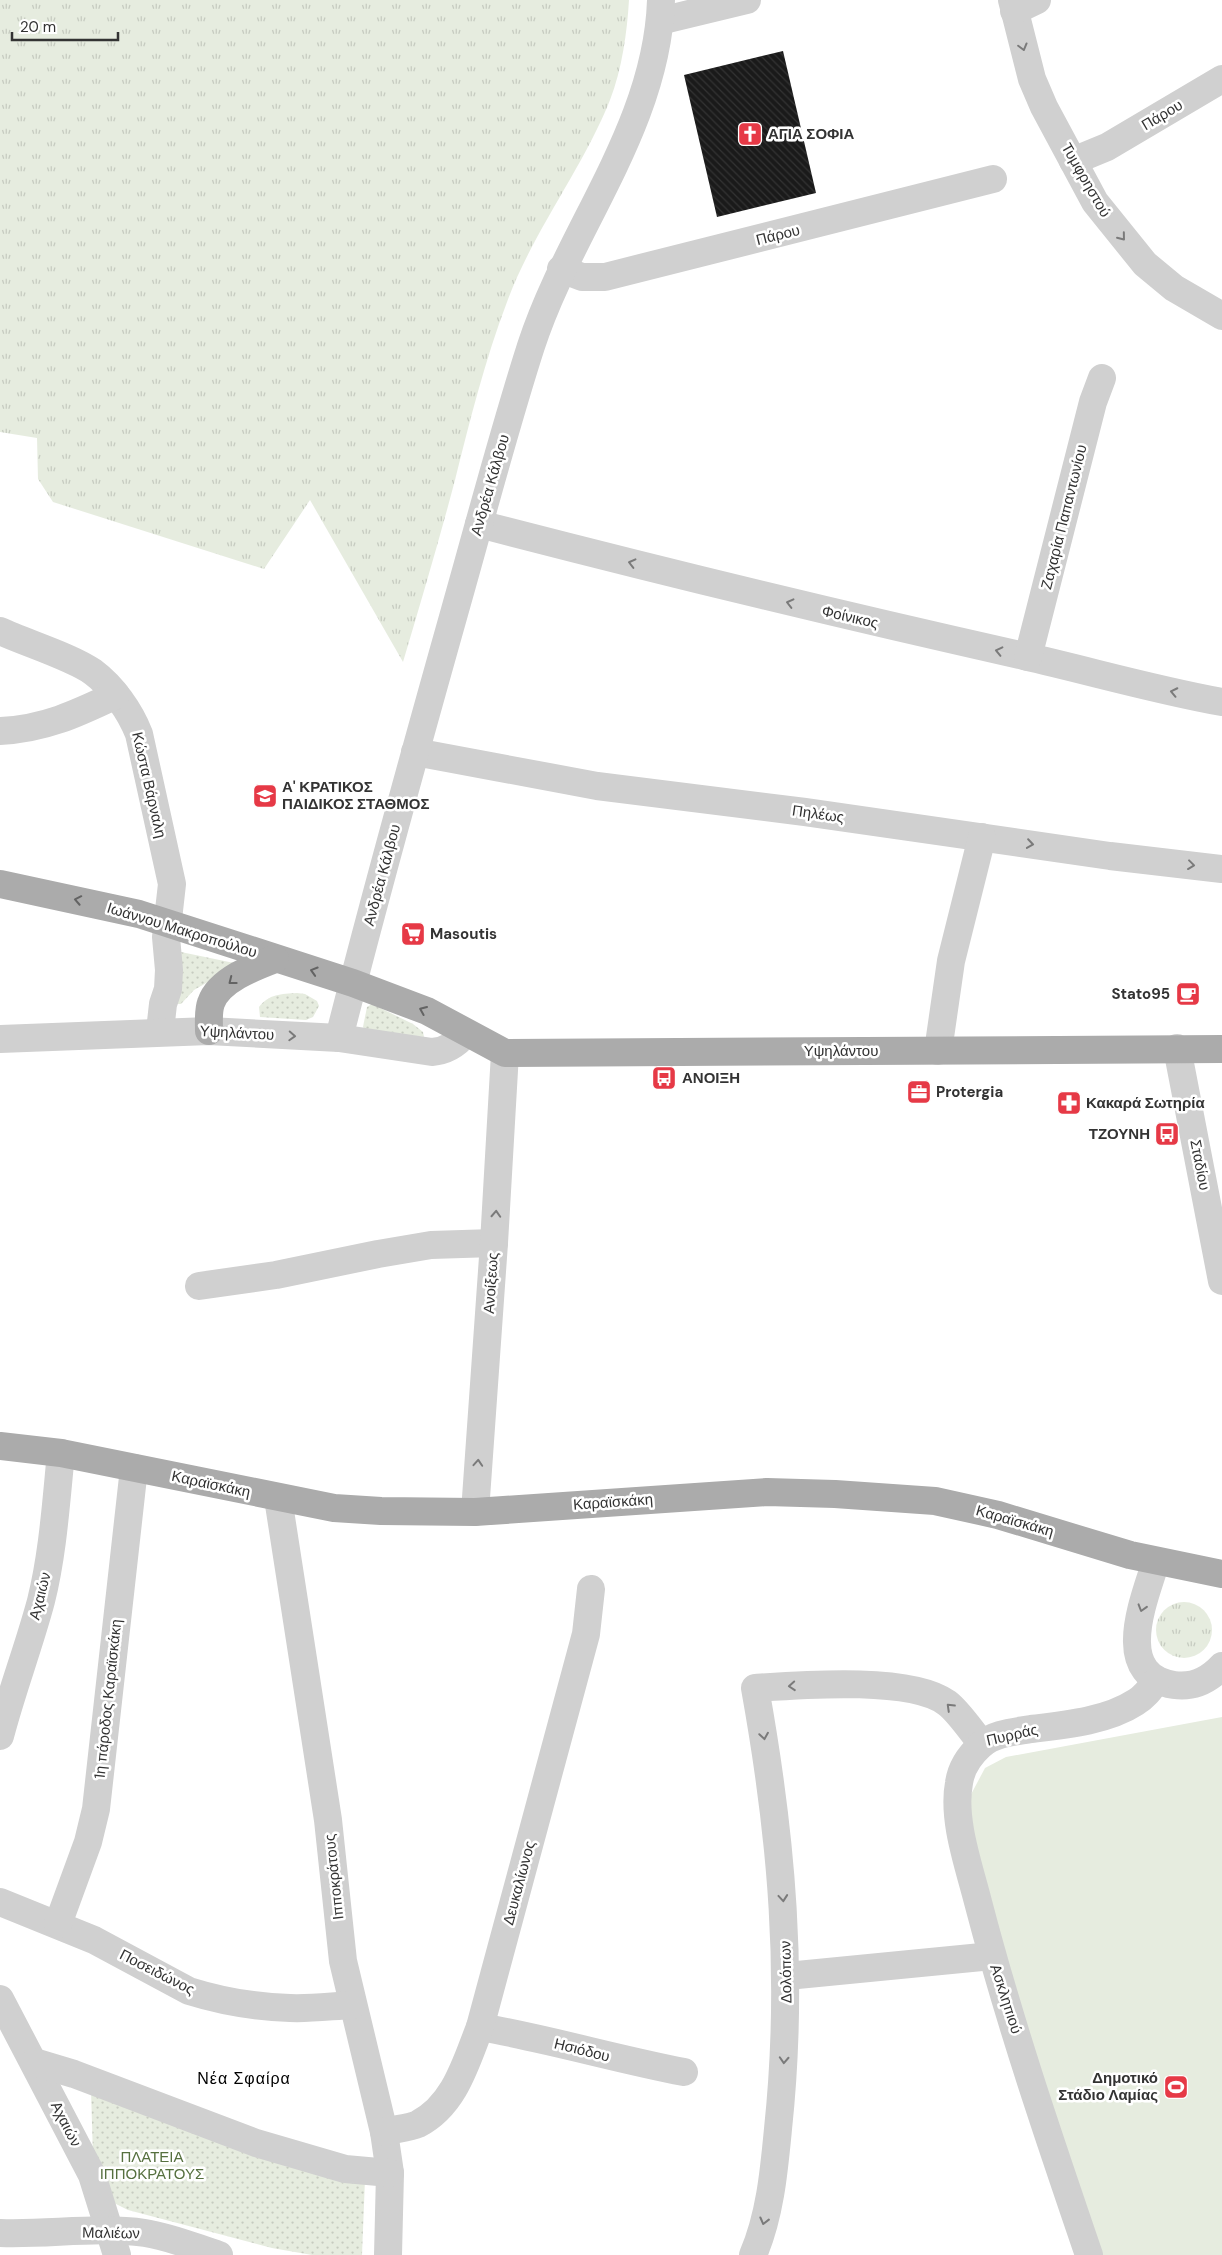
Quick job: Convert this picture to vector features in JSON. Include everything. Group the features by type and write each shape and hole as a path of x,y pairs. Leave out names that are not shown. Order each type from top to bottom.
{"main road":[{"name":"Ιωάννου Μακροπούλου","path":"0,884 120,908 353,984"},
{"path":"208,1031 210,1005 218,992 244,971 275,959"},
{"name":"Υψηλάντου","path":"353,984 427,1011 505,1054 1222,1049"},
{"name":"Καραϊσκάκη","path":"0,1446 61,1453 278,1498 334,1508 362,1510 475,1512 767,1492 909,1498 935,1501 998,1515 1070,1538 1156,1561 1222,1574"}],"street":[{"path":"660,10 747,0"},
{"name":"Τυμφρηστού","path":"1021,4 1032,79 1095,202 1145,264 1174,288 1222,316"},
{"name":"Ανδρέα Κάλβου","path":"339,1038 415,752 531,346 561,269 641,104 654,62 660,10"},
{"name":"Πάρου","path":"1073,161 1108,148 1222,79"},
{"name":"Πάρου","path":"561,269 582,277 605,277 993,179"},
{"name":"Ζαχαρία Παπαντωνίου","path":"1028,657 1093,402 1102,378"},
{"name":"Φοίνικος","path":"479,524 821,610 1028,657 1113,679 1222,702"},
{"name":"Κώστα Βάρναλη","path":"0,632 92,672 116,695 128,710 139,734 172,884 166,937 169,970 168,989 163,1004 160,1031"},
{"path":"0,731 33,728 69,718 116,695"},
{"name":"Πηλέως","path":"415,752 598,786 805,812 1110,856 1222,869"},
{"path":"938,1051 951,961 982,837"},
{"name":"Υψηλάντου","path":"0,1038 160,1031 208,1031 339,1038 432,1052 443,1051 460,1040 466,1033"},
{"name":"Σταδίου","path":"1177,1048 1222,1281"},
{"name":"Ανοίξεως","path":"475,1512 505,1054"},
{"path":"199,1286 276,1276 431,1244 494,1243"},
{"name":"Αχαιών","path":"0,1736 41,1600 52,1536 61,1453"},
{"name":"1η πάροδος Καραϊσκάκη","path":"58,1924 88,1842 96,1809 134,1468"},
{"name":"Ιπποκράτους","path":"278,1498 328,1820 343,1961 384,2132 390,2173 388,2255"},
{"path":"1156,1561 1137,1623 1136,1639 1142,1662 1148,1672 1157,1680 1178,1686 1206,1681 1222,1666"},
{"name":"Δευκαλίωνος","path":"384,2132 418,2124 439,2109 458,2082 480,2027 586,1634 591,1589"},
{"name":"Πυρράς","path":"756,1688 820,1684 890,1686 928,1694 948,1703 982,1744 993,1737 1011,1732 1096,1718 1124,1709 1138,1702 1157,1680"},
{"name":"Δολόπων","path":"753,2255 762,2227 774,2170 782,2090 787,1976 785,1921 776,1826 756,1688"},
{"name":"Ασκληπιού","path":"982,1744 967,1760 958,1784 963,1844 992,1956 1089,2255"},
{"name":"Ποσειδώνος","path":"0,1902 94,1940 189,1991 201,1995 246,2004 290,2008 352,2004"},
{"path":"787,1976 992,1956"},
{"name":"Αχαιών","path":"0,1999 92,2175 113,2243"},
{"name":"Ησιόδου","path":"480,2027 518,2034 636,2063 684,2072"},
{"path":"34,2062 74,2074 256,2143 345,2169 390,2173"},
{"name":"Μαλιέων","path":"0,2233 113,2243 144,2233 173,2239 218,2255"}],"green space":[{"path":"0,0 629,0 623,51 618,76 610,100 586,151 530,250 499,324 478,390 443,526 403,662 310,500 264,569 53,502 38,479 37,438 0,432"},
{"path":"181,952 234,963 220,975 194,990 181,1004 177,1004 178,959"},
{"path":"281,994 305,994 317,1001 319,1006 313,1017 306,1020 260,1017 259,1007 267,999"},
{"path":"372,1004 413,1024 423,1032 424,1037 366,1031 363,1027 367,1007"},
{"path":"1178,1602 1190,1602 1200,1606 1208,1614 1212,1630 1208,1646 1200,1654 1190,1658 1178,1658 1168,1654 1160,1646 1156,1636 1156,1624 1160,1614 1168,1606"},
{"path":"1222,1717 1222,2255 1102,2255 981,1910 968,1800 985,1768 1006,1757"},
{"name":"ΠΛΑΤΕΙΑ ΙΠΠΟΚΡΑΤΟΥΣ","path":"91,2090 365,2179 362,2255 312,2255 272,2248 128,2210 114,2203 93,2157"}],"building":[{"name":"ΑΓΙΑ ΣΟΦΙΑ","path":"783,51 816,193 717,217 684,75"}],"place":[{"name":"ΑΓΙΑ ΣΟΦΙΑ","path":"750,134"},
{"name":"Α' ΚΡΑΤΙΚΟΣ ΠΑΙΔΙΚΟΣ ΣΤΑΘΜΟΣ","path":"265,796"},
{"name":"Masoutis","path":"413,934"},
{"name":"Stato95","path":"1188,994"},
{"name":"ΑΝΟΙΞΗ","path":"664,1078"},
{"name":"Protergia","path":"919,1092"},
{"name":"Κακαρά Σωτηρία","path":"1069,1103"},
{"name":"ΤΖΟΥΝΗ","path":"1167,1134"},
{"name":"Δημοτικό Στάδιο Λαμίας","path":"1176,2087"}],"district":[{"name":"Νέα Σφαίρα","path":"244,2078"}]}
